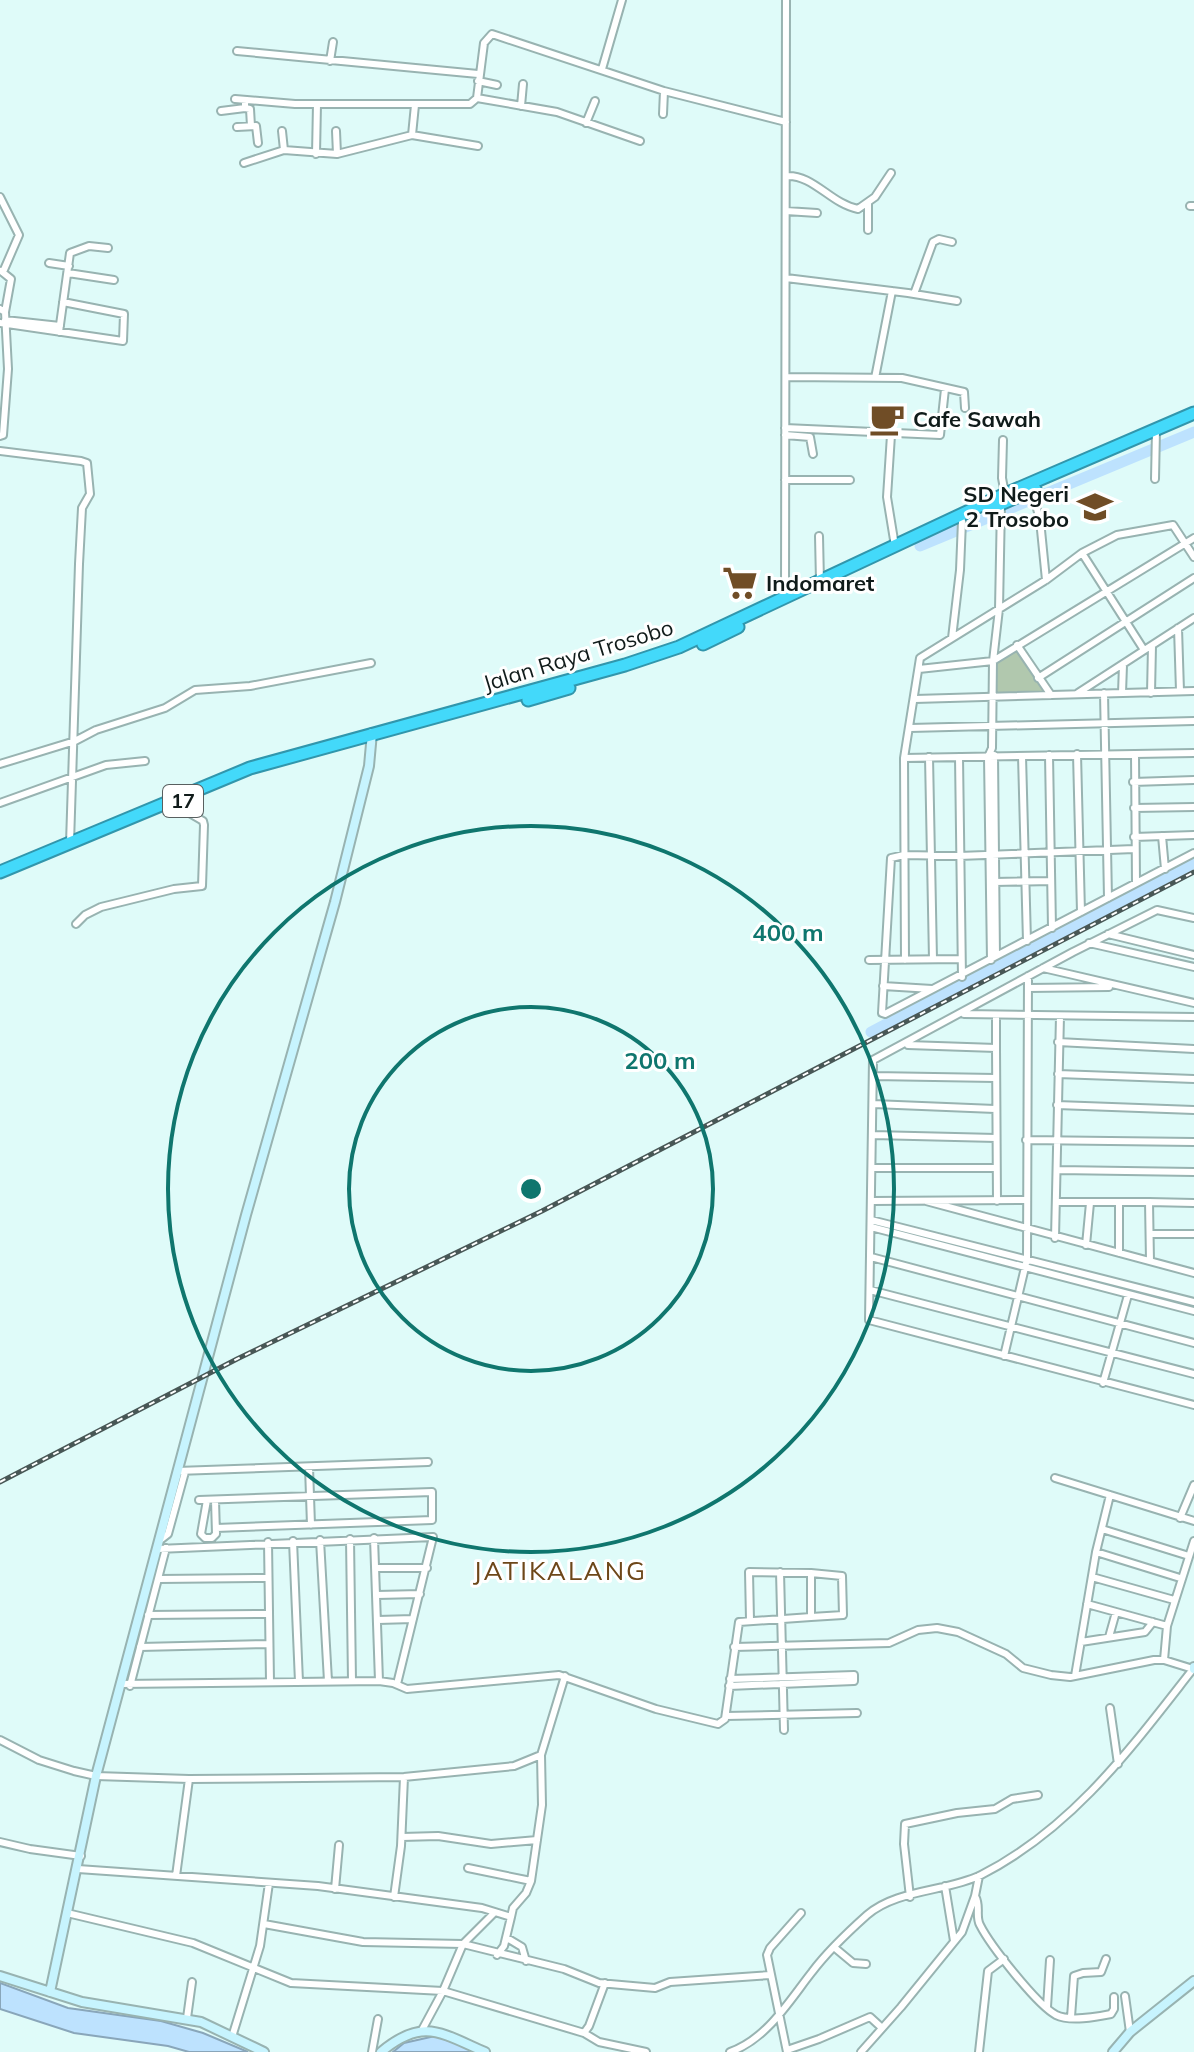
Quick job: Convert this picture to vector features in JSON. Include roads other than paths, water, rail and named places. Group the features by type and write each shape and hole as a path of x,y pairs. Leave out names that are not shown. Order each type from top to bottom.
{"highway":[{"name":"Jalan Raya Trosobo","path":"0,878 250,768 372,744 679,647 895,548 1155,440 1194,413"},
{"name":"Jalan Raya Trosobo","path":"0,872 187,805 251,774 372,744 679,654 895,548 963,525 1003,505 1034,495 1194,421"}],"main road":[{"path":"50,1992 96,1776 125,1685 246,1215 314,981 372,744"},
{"path":"0,1976 82,2002 187,2018 264,2052"},
{"path":"1113,2052 1130,2032 1194,1981"},
{"path":"381,2052 399,2039 422,2030 441,2032 485,2052"}],"street":[{"path":"602,69 622,0"},
{"path":"785,598 786,0"},
{"path":"235,99 317,104 470,104 477,98 484,43 492,34 664,91 786,122"},
{"path":"330,61 333,42"},
{"path":"237,51 478,78 497,85"},
{"path":"521,106 523,84"},
{"path":"663,114 664,91"},
{"path":"477,98 557,112 640,141"},
{"path":"245,100 245,108"},
{"path":"586,123 595,101"},
{"path":"316,154 317,104"},
{"path":"412,135 415,105"},
{"path":"221,111 249,108 251,126"},
{"path":"237,127 256,126 258,143"},
{"path":"282,131 284,150"},
{"path":"336,131 337,154"},
{"path":"244,163 284,150 337,154 412,135 478,146"},
{"path":"786,173 802,178 851,208 858,209 868,204 891,173"},
{"path":"0,197 19,237 2,271 11,279 3,318 8,369 3,435 0,436"},
{"path":"868,204 868,230"},
{"path":"0,218 6,209"},
{"path":"786,211 817,213"},
{"path":"914,294 933,242 939,239 952,242"},
{"path":"59,329 72,251 89,246 108,248"},
{"path":"49,263 114,280"},
{"path":"786,278 957,301"},
{"path":"875,378 892,291"},
{"path":"3,318 117,342 123,340 124,314 63,302"},
{"path":"0,364 8,369"},
{"path":"786,377 902,378 964,392 965,408"},
{"path":"785,432 940,435 945,389"},
{"path":"785,432 810,437 813,454"},
{"path":"891,435 887,497 895,548"},
{"path":"994,958 993,661 999,609 1003,440"},
{"path":"1155,440 1155,479"},
{"path":"0,451 44,455 89,464 90,494 83,505 79,564 75,738 67,847"},
{"path":"785,480 850,480"},
{"path":"1034,495 1040,520 1046,580"},
{"path":"905,960 904,758 922,655 1046,580 1082,553 1117,535 1170,524 1194,557"},
{"path":"952,638 963,525"},
{"path":"819,536 820,582"},
{"path":"919,669 993,661 1194,538"},
{"path":"1082,553 1144,650"},
{"path":"1038,678 1194,578"},
{"path":"1074,695 1194,618"},
{"path":"1178,628 1180,691"},
{"path":"1017,645 1051,695"},
{"path":"1151,693 1152,646"},
{"path":"0,764 165,708 195,690 250,686 371,663"},
{"path":"1122,693 1123,665"},
{"path":"915,699 1194,691"},
{"path":"1104,693 1108,898"},
{"path":"910,728 1194,721"},
{"path":"904,758 1194,753"},
{"path":"1077,754 1081,912"},
{"path":"1135,754 1136,883"},
{"path":"1049,755 1052,928"},
{"path":"1022,756 1027,941"},
{"path":"929,757 933,959"},
{"path":"959,757 962,977"},
{"path":"0,803 106,765 145,761"},
{"path":"1133,782 1194,780"},
{"path":"76,924 95,909 174,889 202,886 204,825 187,805"},
{"path":"1134,808 1194,807"},
{"path":"1134,837 1192,835 1193,854 962,977 884,1014 881,1011 890,860 904,855 1078,853 1134,849"},
{"path":"1162,836 1165,869"},
{"path":"994,886 1024,880 1051,881"},
{"path":"887,903 905,902"},
{"path":"1194,918 1157,910 1089,943 873,1060 870,1290 870,1322 1194,1405"},
{"path":"1108,934 1194,955"},
{"path":"1089,943 1194,967"},
{"path":"869,960 961,959"},
{"path":"1043,968 1194,1003"},
{"path":"1004,1356 1027,1259 1028,976"},
{"path":"883,986 935,989"},
{"path":"1028,988 1114,986"},
{"path":"960,1014 1194,1017"},
{"path":"996,1015 997,1201"},
{"path":"1055,1238 1060,1016"},
{"path":"1058,1042 1194,1049"},
{"path":"904,1045 996,1048"},
{"path":"1058,1074 1194,1079"},
{"path":"873,1076 995,1078"},
{"path":"873,1104 995,1109"},
{"path":"1057,1105 1194,1110"},
{"path":"873,1135 996,1138"},
{"path":"1026,1140 1194,1142"},
{"path":"872,1168 996,1168"},
{"path":"1058,1170 1194,1172"},
{"path":"872,1201 1027,1200"},
{"path":"926,1201 1194,1273"},
{"path":"1057,1202 1194,1203"},
{"path":"1149,1202 1150,1261"},
{"path":"1086,1245 1090,1203"},
{"path":"1119,1203 1119,1253"},
{"path":"871,1224 1027,1259 1194,1302"},
{"path":"871,1224 1025,1268 1194,1311"},
{"path":"1150,1234 1194,1234"},
{"path":"871,1257 1194,1343"},
{"path":"870,1290 1194,1374"},
{"path":"1103,1383 1128,1295"},
{"path":"181,1471 428,1462"},
{"path":"309,1467 311,1525"},
{"path":"1055,1478 1194,1521"},
{"path":"1180,1518 1194,1485"},
{"path":"207,1500 432,1492 432,1520 216,1528"},
{"path":"1075,1676 1096,1552 1110,1495"},
{"path":"207,1500 216,1528 212,1538 201,1534 207,1500"},
{"path":"1102,1529 1189,1556"},
{"path":"397,1684 434,1537 161,1546 159,1579 140,1647 125,1685 379,1681 397,1684 405,1689 424,1689 565,1676 615,1696 713,1724 722,1723 726,1716 739,1622 780,1617 852,1615"},
{"path":"374,1538 379,1681"},
{"path":"350,1539 352,1681"},
{"path":"320,1540 328,1681"},
{"path":"293,1541 299,1682"},
{"path":"1164,1660 1167,1626 1194,1541"},
{"path":"268,1542 270,1682"},
{"path":"1096,1552 1180,1578"},
{"path":"375,1568 427,1568"},
{"path":"750,1620 749,1572 842,1576 843,1615"},
{"path":"780,1572 784,1730"},
{"path":"811,1573 811,1617"},
{"path":"1092,1577 1174,1600"},
{"path":"159,1579 267,1578"},
{"path":"377,1595 420,1594"},
{"path":"1087,1604 1167,1626"},
{"path":"1109,1637 1116,1612"},
{"path":"148,1615 268,1614"},
{"path":"378,1620 413,1619"},
{"path":"1081,1642 1145,1632 1153,1622"},
{"path":"730,2052 751,2041 779,2016 814,1969 869,1913 979,1876 1055,1828 1118,1764 1194,1668 1164,1660 1135,1662 1075,1676 1038,1673 1023,1668 1006,1654 949,1629 937,1628 918,1630 889,1643 734,1647"},
{"path":"140,1647 269,1644"},
{"path":"729,1682 782,1679 854,1675 854,1681 782,1679"},
{"path":"497,1955 507,1938 513,1908 526,1893 531,1881 544,1785 541,1755 565,1676"},
{"path":"1110,1708 1118,1764"},
{"path":"726,1716 857,1713"},
{"path":"0,1740 54,1766 96,1776 189,1779 404,1777 514,1766 541,1755"},
{"path":"394,1897 402,1837 404,1777"},
{"path":"176,1876 189,1779"},
{"path":"910,1897 905,1824 995,1809 1012,1799 1038,1795"},
{"path":"402,1837 438,1836 491,1844 537,1840"},
{"path":"0,1842 81,1856"},
{"path":"335,1889 339,1845"},
{"path":"468,1868 531,1881"},
{"path":"78,1869 335,1889 482,1908 511,1917"},
{"path":"861,2052 962,1932 979,1876"},
{"path":"232,2037 254,1968 269,1883"},
{"path":"945,1886 954,1941"},
{"path":"975,1896 982,1928 1004,1959 1059,2016 1111,2014 1114,1997"},
{"path":"67,1913 187,1941 291,1983 443,1991 584,2033 599,2042 646,2052"},
{"path":"422,2030 463,1944 494,1913"},
{"path":"801,1913 770,1948 767,1962 787,2051 870,2017 882,2028"},
{"path":"264,1924 363,1942 463,1944 497,1955 564,1969 605,1983 657,1988 670,1982 770,1975"},
{"path":"962,1932 982,1928"},
{"path":"507,1938 522,1947 526,1961"},
{"path":"835,1948 853,1963 866,1964"},
{"path":"979,2052 988,1971 1004,1959"},
{"path":"1071,2017 1074,1976 1101,1972 1106,1959"},
{"path":"1047,2007 1050,1960"},
{"path":"187,2018 192,1982"},
{"path":"584,2033 605,1983"},
{"path":"1125,1996 1130,2032"},
{"path":"372,2052 378,2019"}],"water":[{"path":"0,1983 68,2008 161,2021 203,2033 248,2052 189,2052 168,2046 74,2033 0,2009"},
{"path":"435,2036 481,2052 393,2052 404,2043"}],"waterway":[{"path":"920,546 1194,432"},
{"path":"871,1032 1194,863"}],"railway":[{"path":"0,1482 237,1359 542,1211 1194,872"}],"place":[{"name":"Cafe Sawah","path":"887,419"},
{"name":"SD Negeri 2 Trosobo","path":"1095,507"},
{"name":"Indomaret","path":"740,583"}],"district":[{"name":"JATIKALANG","path":"560,1571"}]}
